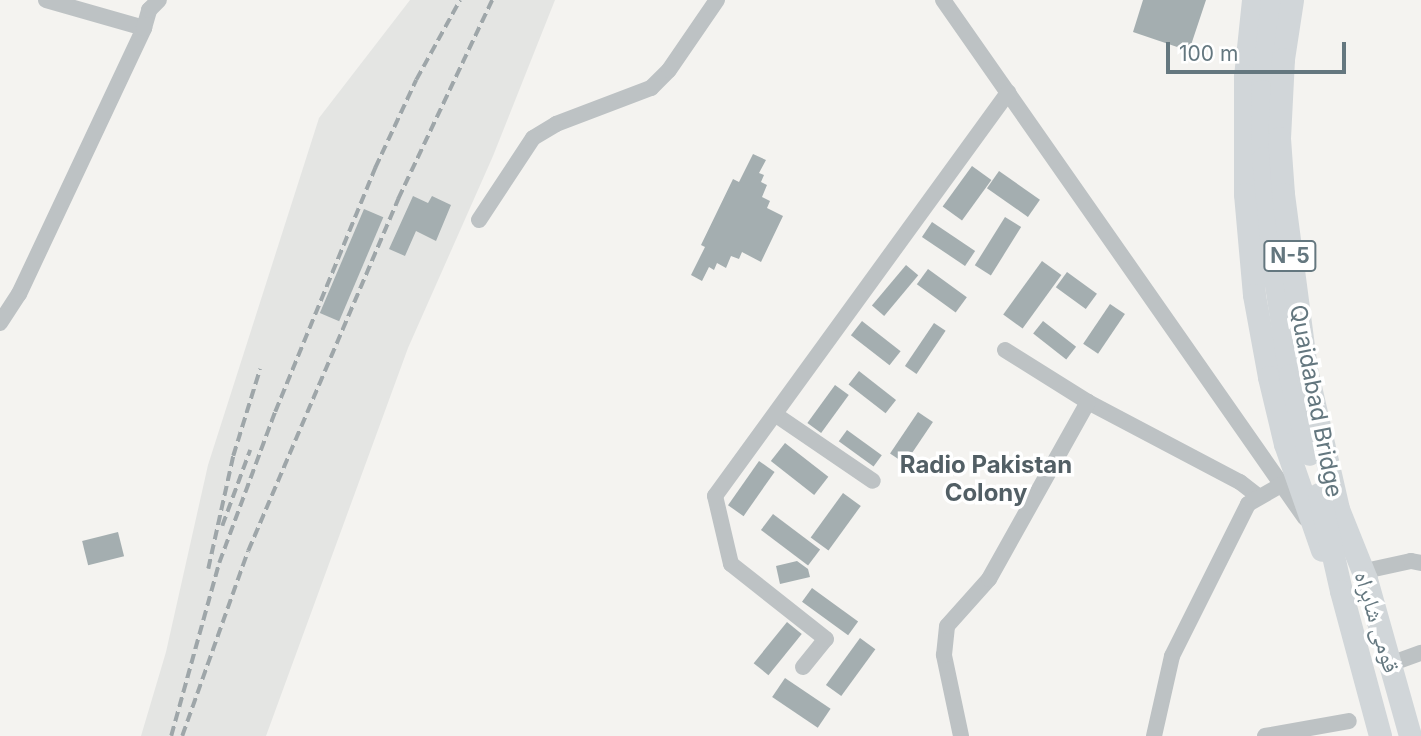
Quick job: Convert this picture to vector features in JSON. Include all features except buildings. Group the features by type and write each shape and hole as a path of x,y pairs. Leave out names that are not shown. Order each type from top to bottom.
{"highway":[{"path":"1253,0 1245,76 1245,168 1254,295 1275,404 1312,529 1341,591"},
{"name":"Quaidabad Bridge","path":"1272,0 1262,91 1263,158 1275,279 1290,375 1330,508"},
{"name":"Quaidabad Bridge","path":"1292,0 1283,59 1280,112 1283,194 1306,369 1330,508"},
{"path":"1303,0 1295,98 1298,209 1318,365 1366,575"},
{"name":"قومی شاہراہ","path":"1330,508 1366,575 1410,736"},
{"name":"قومی شاہراہ","path":"1330,508 1341,591 1380,736"}],"street":[{"path":"46,0 144,28"},
{"path":"0,323 19,294 144,28 149,10 159,0"},
{"path":"479,220 533,138 556,124 651,88 669,70 717,0"},
{"path":"943,0 1312,529"},
{"path":"803,667 826,639 731,564 715,496 1007,92"},
{"path":"1005,350 1088,402 1240,482 1259,497"},
{"path":"961,736 944,654 947,626 989,579 1088,402"},
{"path":"776,415 873,481"},
{"path":"1154,736 1172,656 1248,504 1282,485"},
{"path":"1366,575 1411,561 1421,563"},
{"path":"1390,664 1421,653"},
{"path":"1265,736 1349,720"}],"shaded area":[{"path":"410,0 555,0 493,156 408,348 266,736 141,736 166,652 208,465 319,118"}],"railway":[{"path":"171,736 219,563 275,412 375,168 416,80 460,0"},
{"path":"182,736 248,551 398,199 492,0"},
{"path":"208,569 233,456 260,369"},
{"path":"222,526 250,450"}],"district":[{"name":"Radio Pakistan Colony","path":"986,479"}]}
